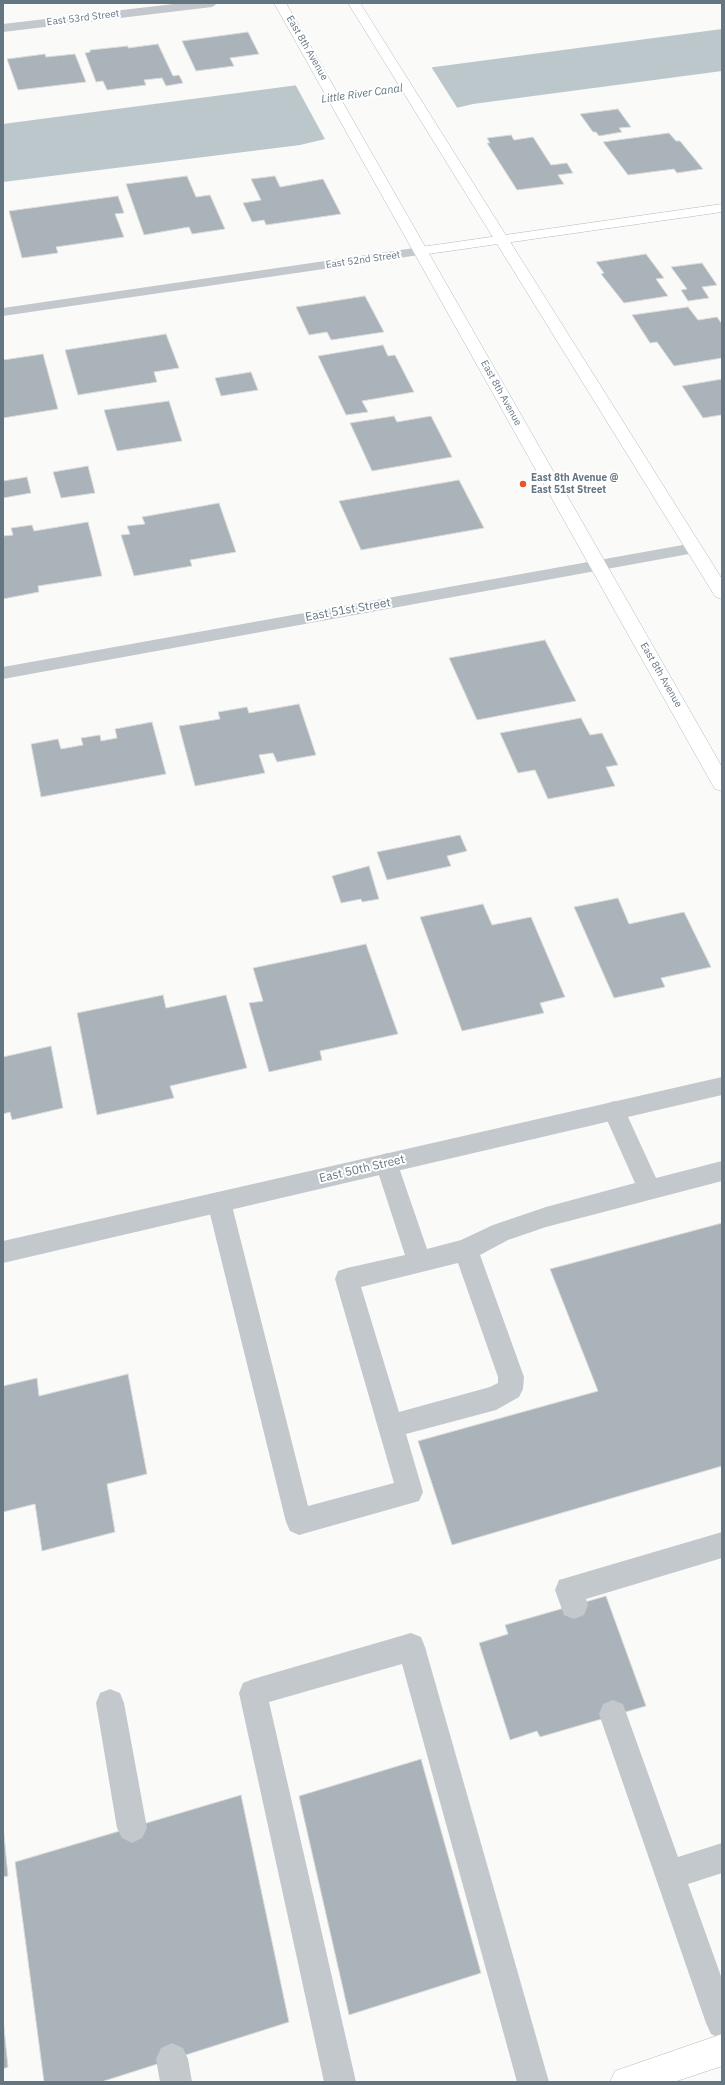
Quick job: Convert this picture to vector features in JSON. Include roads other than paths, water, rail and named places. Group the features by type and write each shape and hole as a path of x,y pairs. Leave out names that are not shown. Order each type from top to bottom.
{"main road":[{"name":"East 8th Avenue","path":"280,3 359,140 722,784"},
{"path":"354,3 694,548 721,588"},
{"name":"East 52nd Street","path":"421,251 722,208"},
{"path":"626,2082 722,2050"}],"street":[{"name":"East 53rd Street","path":"3,28 212,3"},
{"name":"East 52nd Street","path":"3,312 421,251"},
{"name":"East 51st Street","path":"3,673 694,548"},
{"name":"East 50th Street","path":"3,1252 722,1086"},
{"path":"614,1111 650,1190"},
{"path":"386,1163 419,1262"},
{"path":"219,1202 299,1522 410,1492 348,1279 466,1250 501,1232 546,1217 722,1171"},
{"path":"391,1426 496,1398 510,1389 511,1377 466,1250"},
{"path":"574,1605 569,1590 722,1545"},
{"path":"340,2082 253,1693 410,1647 532,2082"},
{"path":"110,1703 132,1828"},
{"path":"613,1714 722,2023"},
{"path":"670,1875 722,1858"}],"water":[{"name":"Little River Canal","path":"722,29 722,71 473,104 300,145 3,182 3,124"}],"place":[{"name":"East 8th Avenue @ East 51st Street","path":"523,484"}]}
